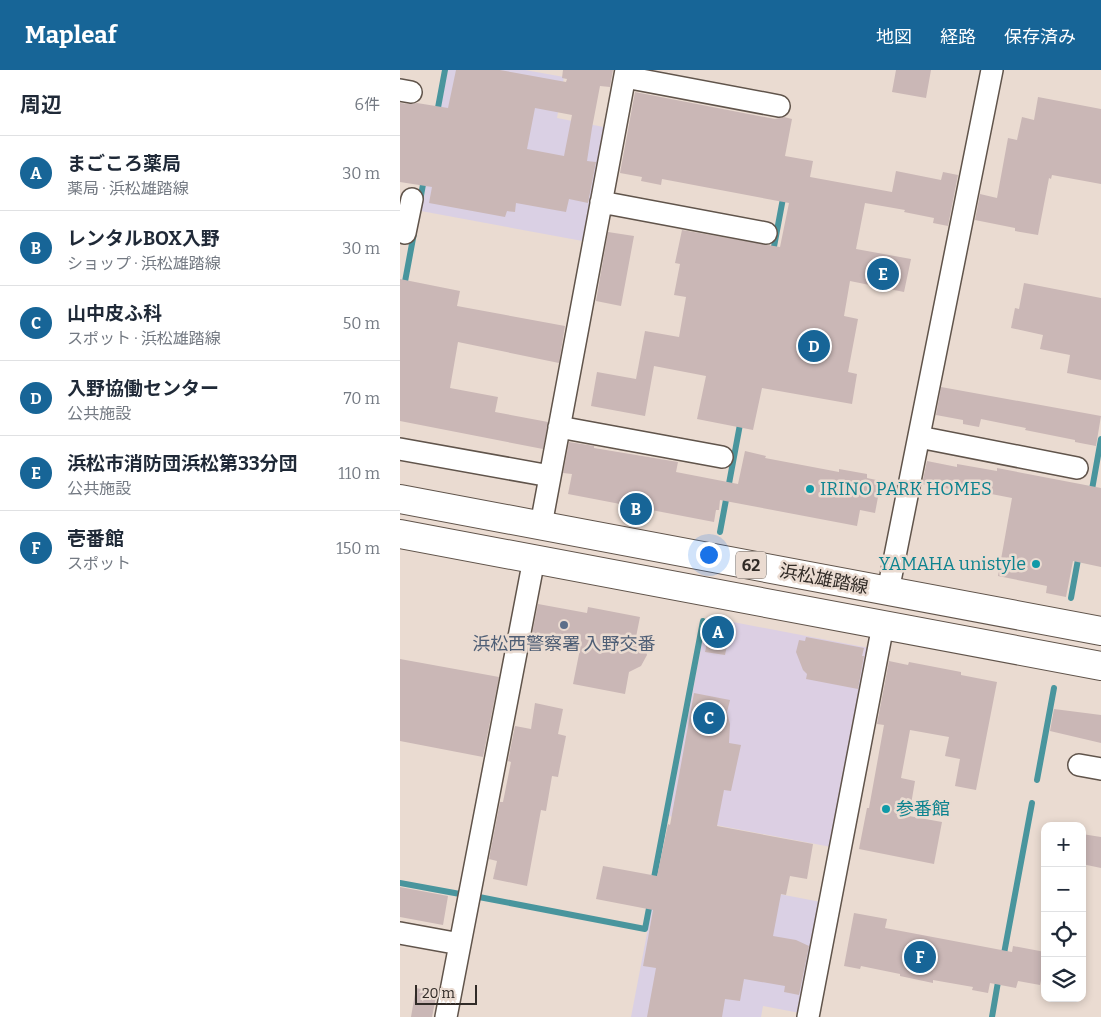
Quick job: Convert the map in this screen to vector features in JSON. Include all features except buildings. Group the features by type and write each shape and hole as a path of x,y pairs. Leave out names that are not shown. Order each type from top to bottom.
{"main road":[{"name":"浜松雄踏線","path":"400,499 1101,631"},
{"name":"浜松雄踏線","path":"400,534 1101,666"}],"street":[{"path":"888,591 992,70"},
{"path":"541,525 626,73 779,106"},
{"path":"601,202 766,233"},
{"path":"559,427 722,457"},
{"path":"918,437 1077,468"},
{"path":"400,449 550,476"},
{"path":"446,1017 534,559"},
{"path":"808,1017 883,625"},
{"path":"1079,765 1101,769"},
{"path":"400,933 460,944"}],"shaded area":[{"path":"448,70 525,70 564,77 557,118 609,128 588,242 421,211"},
{"path":"707,617 869,648 831,847 669,816"},
{"path":"659,871 821,902 800,1013 763,1006 761,1017 631,1017"}],"waterway":[{"path":"437,113 445,70"},
{"path":"420,201 424,179"},
{"path":"773,252 784,193"},
{"path":"404,287 414,233"},
{"path":"720,532 741,419"},
{"path":"1091,495 1101,439"},
{"path":"1071,598 1079,554"},
{"path":"653,883 703,621"},
{"path":"1037,780 1054,688"},
{"path":"1003,959 1032,803"},
{"path":"400,883 460,894"},
{"path":"479,897 645,929 650,903"},
{"path":"992,1017 999,976"}],"place":[{"name":"浜松市消防団浜松第33分団","path":"883,274"},
{"name":"入野協働センター","path":"814,346"},
{"name":"IRINO PARK HOMES","path":"810,489"},
{"name":"レンタルBOX入野","path":"636,509"},
{"name":"YAMAHA unistyle","path":"1036,564"},
{"name":"浜松西警察署 入野交番","path":"564,625"},
{"name":"まごころ薬局","path":"718,632"},
{"name":"山中皮ふ科","path":"709,718"},
{"name":"参番館","path":"886,809"},
{"name":"壱番館","path":"920,957"}]}
